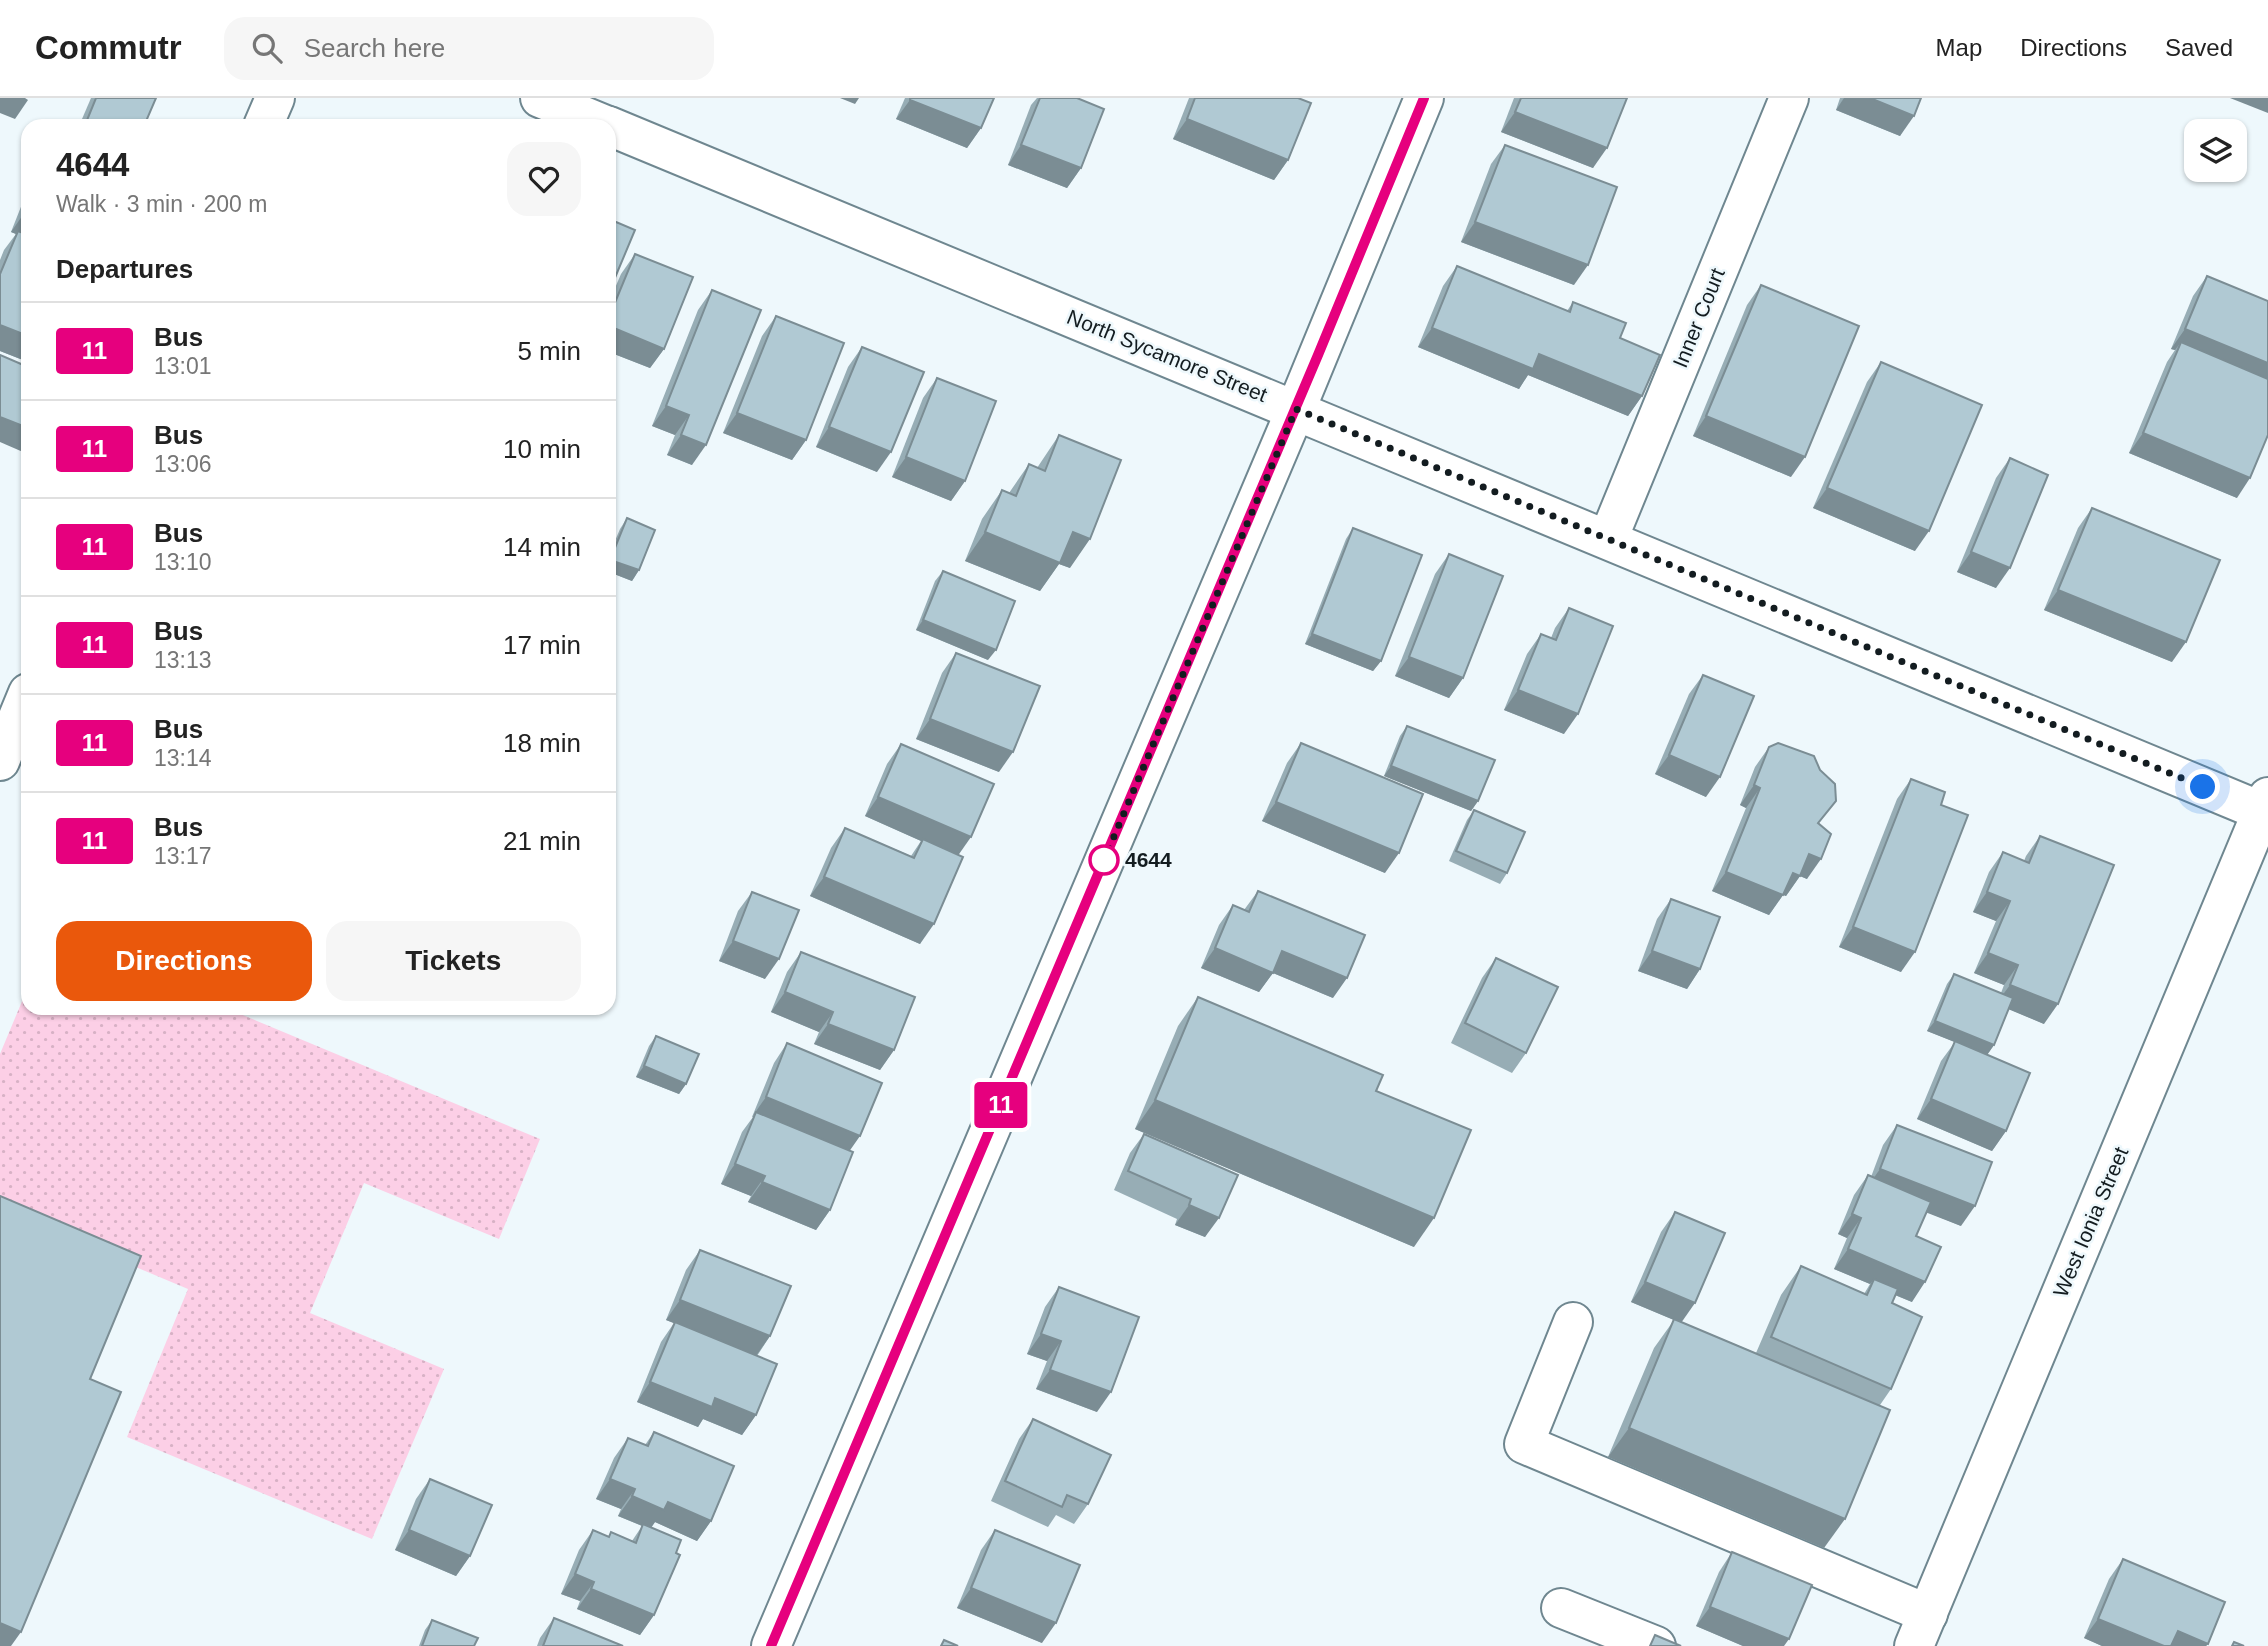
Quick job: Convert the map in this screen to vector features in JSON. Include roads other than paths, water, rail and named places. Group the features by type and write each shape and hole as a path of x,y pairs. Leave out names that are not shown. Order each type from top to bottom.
{"street":[{"path":"266,119 275,98"},
{"name":"North Sycamore Street","path":"540,98 591,119"},
{"name":"Inner Court","path":"1608,539 1789,98"},
{"path":"771,1646 1296,409 1415,101"},
{"name":"North Sycamore Street","path":"616,129 2266,808"},
{"path":"0,761 17,698"},
{"name":"West Ionia Street","path":"1921,1630 2266,808"},
{"path":"1573,1322 1524,1444 1921,1630"},
{"path":"1561,1608 1656,1646"}],"place":[{"name":"4644","path":"1104,860"}]}
